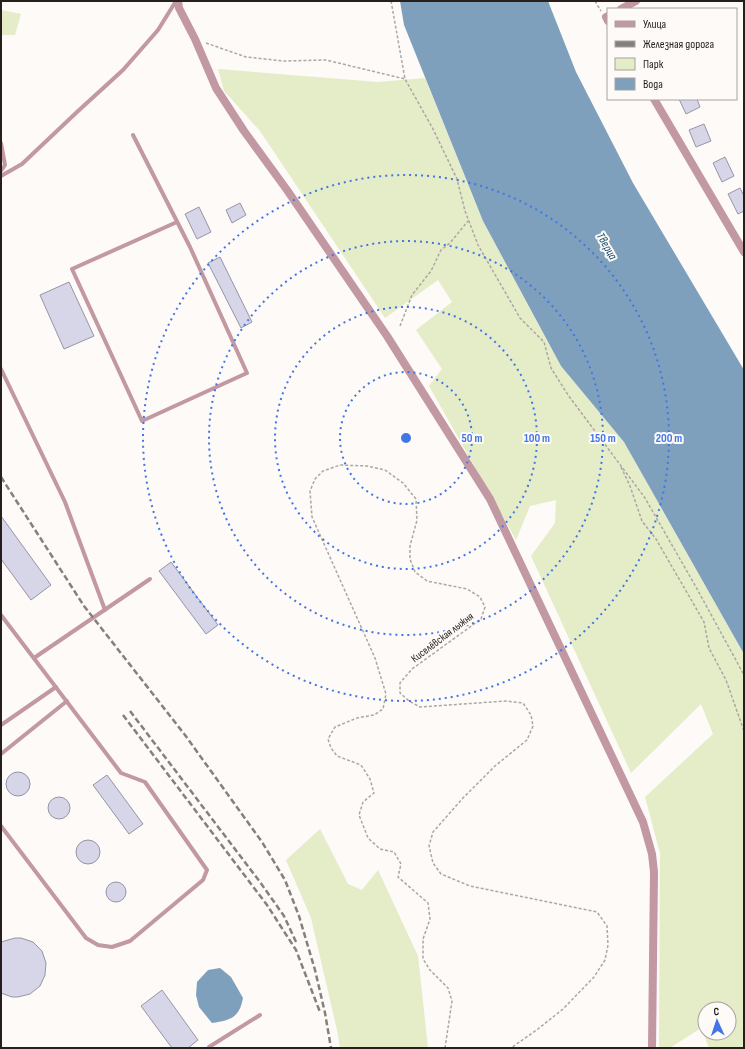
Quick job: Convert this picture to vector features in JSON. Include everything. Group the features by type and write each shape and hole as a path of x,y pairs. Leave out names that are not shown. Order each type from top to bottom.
{"street":[{"path":"177,1 216,88 244,131 287,190 387,336 490,499 643,822 652,854 654,872 652,1048"},
{"path":"623,8 636,1"},
{"path":"655,100 744,252"}],"lane":[{"path":"1,176 22,164 76,112 123,70 158,30 177,1"},
{"path":"133,135 177,222 190,248 247,373 142,421 72,269 177,222"},
{"path":"1,143 5,165 1,171"},
{"path":"1,369 65,502 105,610"},
{"path":"34,658 150,578"},
{"path":"1,615 121,773 145,782 208,870 203,880 130,942 112,947 98,945 86,938 1,826"},
{"path":"1,725 56,687"},
{"path":"1,754 67,701"},
{"path":"209,1048 209,1046 260,1015"}],"path":[{"path":"391,1 405,79 433,129 457,179 468,221 478,245 520,318 544,342 551,368 568,395 645,498 744,674"},
{"path":"595,1 607,18"},
{"path":"195,39 246,57 284,61 326,60 405,79"},
{"path":"400,326 412,295 431,270 441,250 450,243 468,221"},
{"path":"619,464 630,486 642,521 656,539 704,622 708,648 726,680 744,731"},
{"name":"Киселёвская лыжня","path":"445,1048 452,1001 448,988 430,970 424,959 423,939 430,919 428,903 398,877 401,864 394,852 380,849 368,838 359,815 363,802 374,792 370,779 361,764 337,756 331,748 328,739 335,727 357,718 374,715 383,709 386,694 375,658 312,517 310,491 315,479 323,471 340,465 367,466 385,470 403,483 416,499 417,520 410,546 410,560 415,572 427,581 467,589 480,597 485,607 481,619 412,670 400,683 400,693 409,701 420,707 506,701 523,704 531,715 533,726 528,740 494,766 433,832 429,846 433,863 441,874 470,886 597,912 607,926 608,945 605,960 594,977 563,1009 511,1048"}],"green space":[{"path":"1,10 21,14 15,35 1,35"},
{"path":"218,69 378,82 425,78 483,221 561,366 624,442 744,654 744,1048 709,1048 706,1041 737,1041 737,1001 697,1001 697,1031 670,1048 659,1048 660,853 645,797 713,734 701,704 631,773 531,556 555,523 556,500 530,506 516,540 429,386 442,369 416,330 452,302 438,280 385,318 260,131 224,91"},
{"path":"320,829 348,884 362,890 378,870 418,956 428,1048 340,1048 311,918 286,860"}],"water":[{"name":"Тверца","path":"400,1 548,1 576,72 633,183 744,370 744,654 624,442 561,366 483,221 404,25"},
{"path":"220,968 231,977 243,998 239,1010 233,1017 224,1021 212,1023 199,1007 196,995 197,982 208,970"}],"building":[{"path":"679,100 697,100 700,107 686,114"},
{"path":"704,124 711,141 696,147 689,130"},
{"path":"725,157 734,176 722,182 713,163"},
{"path":"740,188 744,196 744,211 738,214 728,194"},
{"path":"240,203 246,215 232,223 226,210"},
{"path":"199,207 211,232 197,239 185,214"},
{"path":"220,257 252,322 241,328 208,263"},
{"path":"69,282 94,336 64,349 40,295"},
{"path":"1,516 51,585 31,600 1,559"},
{"path":"171,562 218,625 206,634 159,571"},
{"path":"18,772 27,775 30,784 27,793 18,796 9,793 6,784 9,775"},
{"path":"107,775 143,824 129,834 93,785"},
{"path":"59,797 67,800 70,808 67,816 59,819 51,816 48,808 51,800"},
{"path":"88,840 93,841 99,847 99,857 93,863 88,864 83,863 77,857 76,852 77,847 83,841"},
{"path":"112,882 120,882 126,888 126,896 120,902 112,902 106,896 106,888"},
{"path":"21,938 33,942 42,951 46,963 45,975 40,986 30,994 12,997 1,993 1,942"},
{"path":"162,990 198,1040 188,1048 172,1048 141,1006"}],"railway":[{"path":"1,477 84,606 185,735 262,842 285,880 299,916 315,970 331,1048"},
{"path":"130,711 260,882 284,916 297,944"},
{"path":"123,715 267,905 296,950 320,1012"}]}
